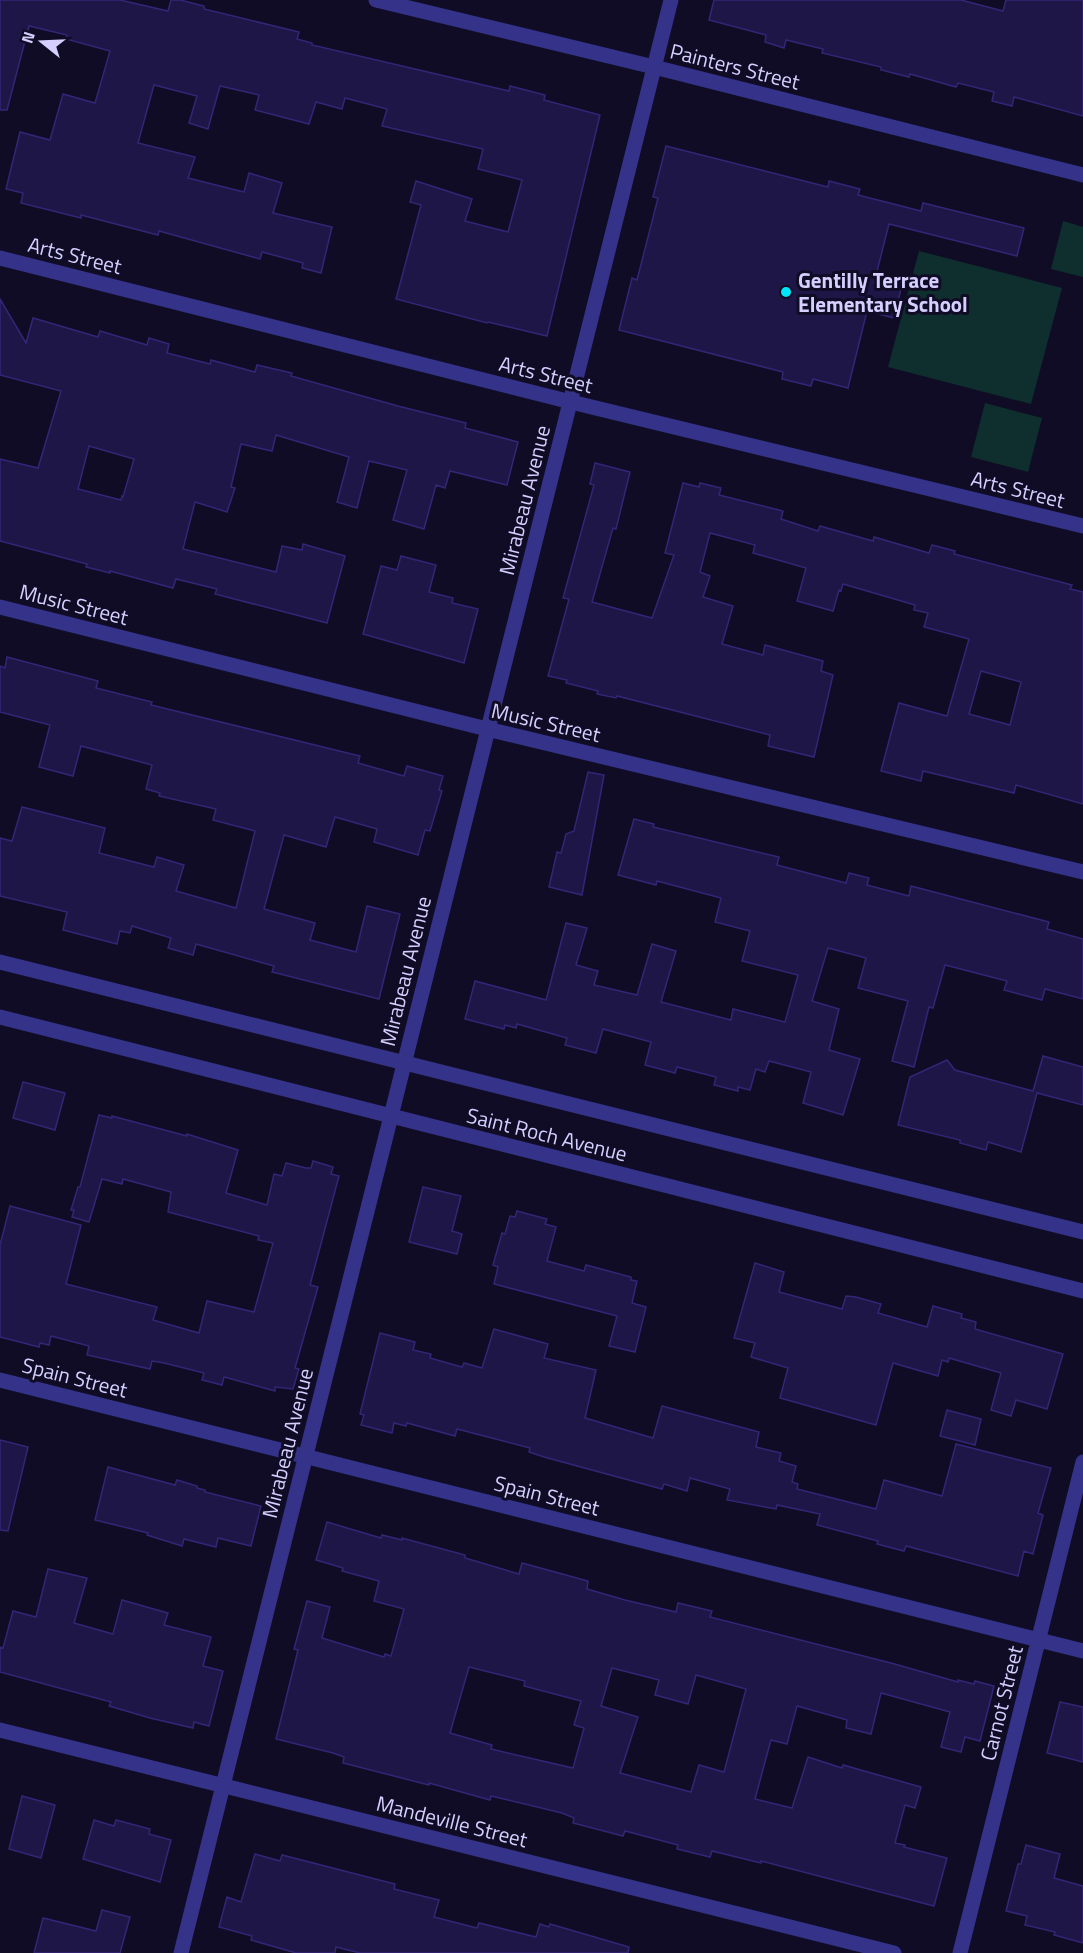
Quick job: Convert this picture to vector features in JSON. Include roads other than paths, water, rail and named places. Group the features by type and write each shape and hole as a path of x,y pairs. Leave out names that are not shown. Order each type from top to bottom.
{"street":[{"name":"Painters Street","path":"376,0 1083,175"},
{"name":"Mirabeau Avenue","path":"181,1953 670,0"},
{"name":"Arts Street","path":"0,258 571,402 1083,526"},
{"name":"Music Street","path":"0,607 487,729 1083,872"},
{"name":"Saint Roch Avenue","path":"0,962 1083,1232"},
{"name":"Saint Roch Avenue","path":"0,1017 1083,1290"},
{"name":"Spain Street","path":"0,1380 1083,1651"},
{"name":"Carnot Street","path":"960,1953 1083,1462"},
{"name":"Mandeville Street","path":"0,1730 894,1953"}],"place":[{"name":"Gentilly Terrace Elementary School","path":"786,292"}]}
